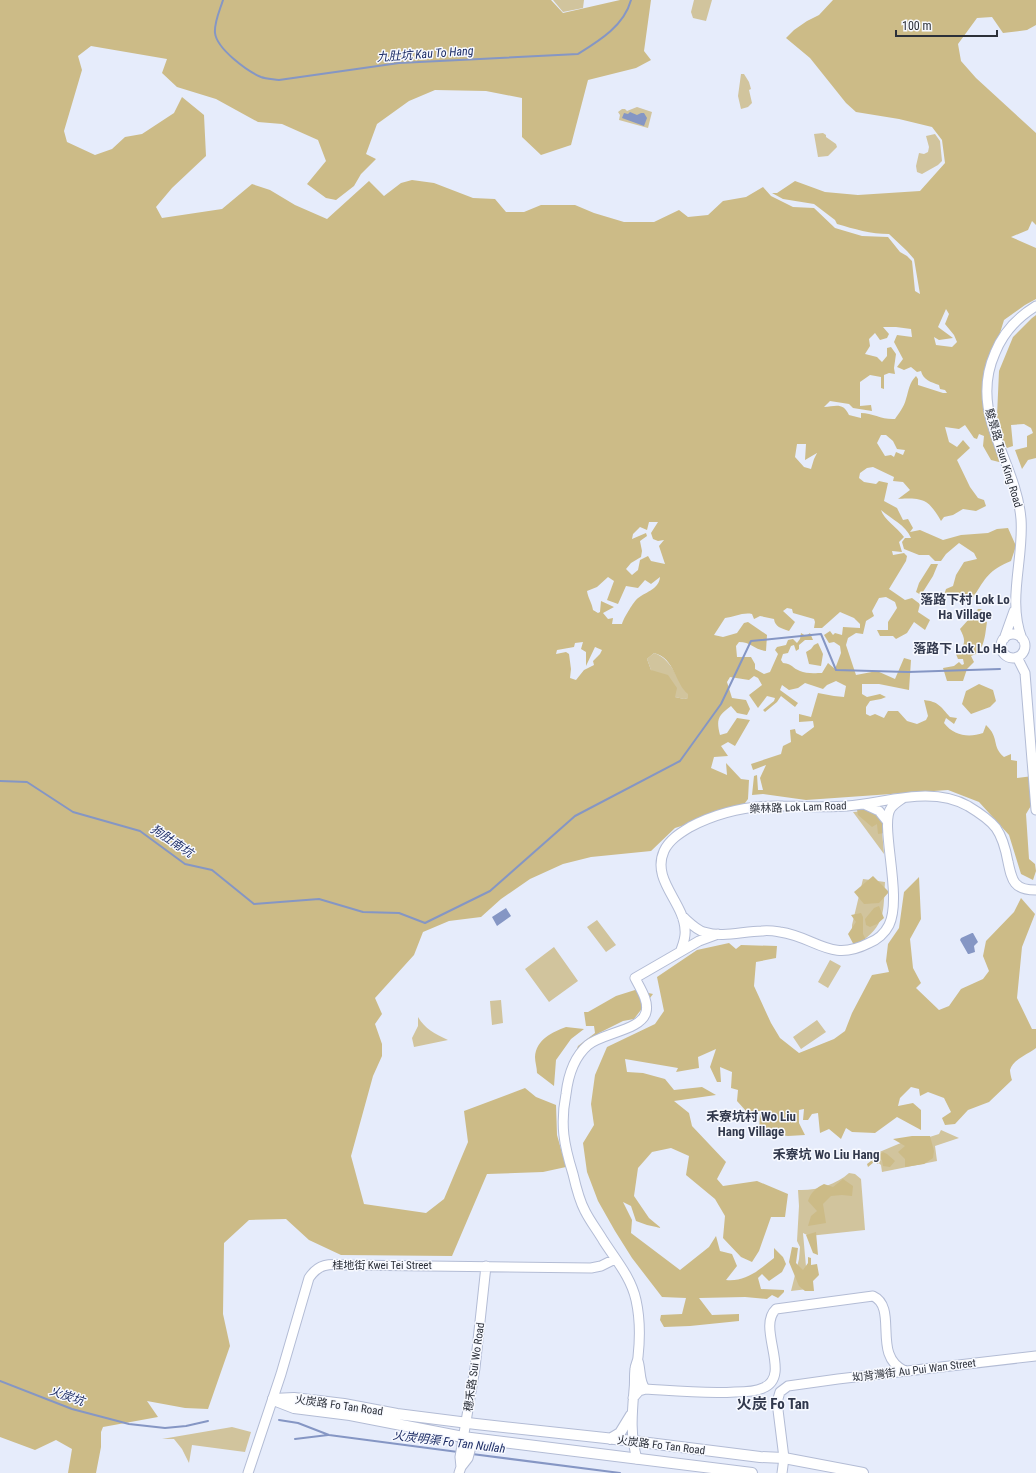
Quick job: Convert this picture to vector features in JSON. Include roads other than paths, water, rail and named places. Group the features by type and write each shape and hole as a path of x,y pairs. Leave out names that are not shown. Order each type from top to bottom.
{"main road":[{"name":"火炭路 Fo Tan Road","path":"273,1399 294,1398 344,1404 397,1414 466,1423 633,1441 760,1457 784,1458 863,1473"},
{"name":"火炭路 Fo Tan Road","path":"273,1399 294,1408 350,1415 467,1443 637,1459 752,1473"},
{"path":"610,1439 620,1433 631,1415"}],"street":[{"name":"駿景路 Tsun King Road","path":"1022,639 1018,624 1016,604 1022,534 1019,506 1012,480 993,430 988,410 987,389 990,366 1001,340 1016,321 1036,306"},
{"name":"駿景路 Tsun King Road","path":"1004,639 1016,604"},
{"path":"1013,634 1022,639 1025,649 1017,657 1009,658 1003,653 1001,646 1004,639 1013,634"},
{"path":"1017,657 1025,673 1036,810"},
{"name":"樂林路 Lok Lam Road","path":"681,950 685,940 685,929 681,915 661,873 661,859 664,850 673,839 682,832 697,824 734,810 769,806 828,807 866,805 903,798 936,796 949,798 966,805 988,820 996,829 1002,842 1011,878 1022,888 1036,890"},
{"path":"646,1389 642,1384 641,1368 638,1359 638,1311 632,1286 589,1218 579,1196 564,1141 563,1108 566,1091 577,1058 585,1048 599,1038 638,1023 645,1016 647,1009 646,1002 635,978 699,940 718,934 762,930 792,934 820,947 835,950 849,951 858,949 873,942 883,934 889,926 893,915 894,899 887,821 891,808 903,798"},
{"path":"866,805 879,810 887,821"},
{"path":"681,915 692,926 704,932 718,934"},
{"name":"桂地街 Kwei Tei Street","path":"248,1473 273,1399 309,1278 313,1271 321,1266 332,1264 591,1268 601,1266 615,1259"},
{"name":"穗禾路 Sui Wo Road","path":"461,1466 467,1443 466,1423 475,1368 486,1266"},
{"path":"633,1398 639,1392 646,1389 709,1393 757,1390 764,1388 773,1379 775,1373 769,1324 772,1313 776,1309 873,1296 880,1300 884,1310 889,1356 897,1368 905,1371"},
{"path":"874,1375 884,1366 889,1356"},
{"name":"㘭背灣街 Au Pui Wan Street","path":"793,1384 1036,1356"},
{"path":"637,1459 633,1441 631,1415 635,1368 638,1359"},
{"path":"775,1366 782,1380 786,1383 793,1384"},
{"path":"782,1473 784,1458 777,1402 780,1392 793,1384"},
{"path":"757,1390 772,1395 777,1402"}],"water":[{"path":"630,112 637,115 644,113 647,118 644,126 622,118 624,113 628,114"},
{"path":"506,908 511,916 497,926 492,917"},
{"path":"972,933 978,942 974,946 975,952 968,954 960,940 961,938"}],"waterway":[{"name":"九肚坑 Kau To Hang","path":"223,0 216,20 215,29 217,39 221,46 241,65 255,74 263,78 279,80 399,63 578,54 594,44 617,25 623,18 631,0"},
{"name":"狗肚南坑","path":"0,781 27,782 73,812 140,831 185,864 212,870 254,904 319,899 363,912 399,913 425,923 490,891 575,816 680,761 721,704 751,641 821,634 836,670 908,672 1000,669"},
{"name":"火炭坑","path":"0,1381 72,1409 129,1424 165,1428 186,1426 208,1421"},
{"name":"火炭明渠 Fo Tan Nullah","path":"279,1420 298,1423 329,1435 458,1452"},
{"path":"295,1439 328,1435"},
{"name":"火炭明渠 Fo Tan Nullah","path":"472,1454 620,1473"}],"district":[{"name":"落路下村 Lok Lo Ha Village","path":"965,606"},
{"name":"落路下 Lok Lo Ha","path":"960,648"},
{"name":"禾寮坑村 Wo Liu Hang Village","path":"751,1124"},
{"name":"禾寮坑 Wo Liu Hang","path":"826,1154"},
{"name":"火炭 Fo Tan","path":"773,1404"}]}
